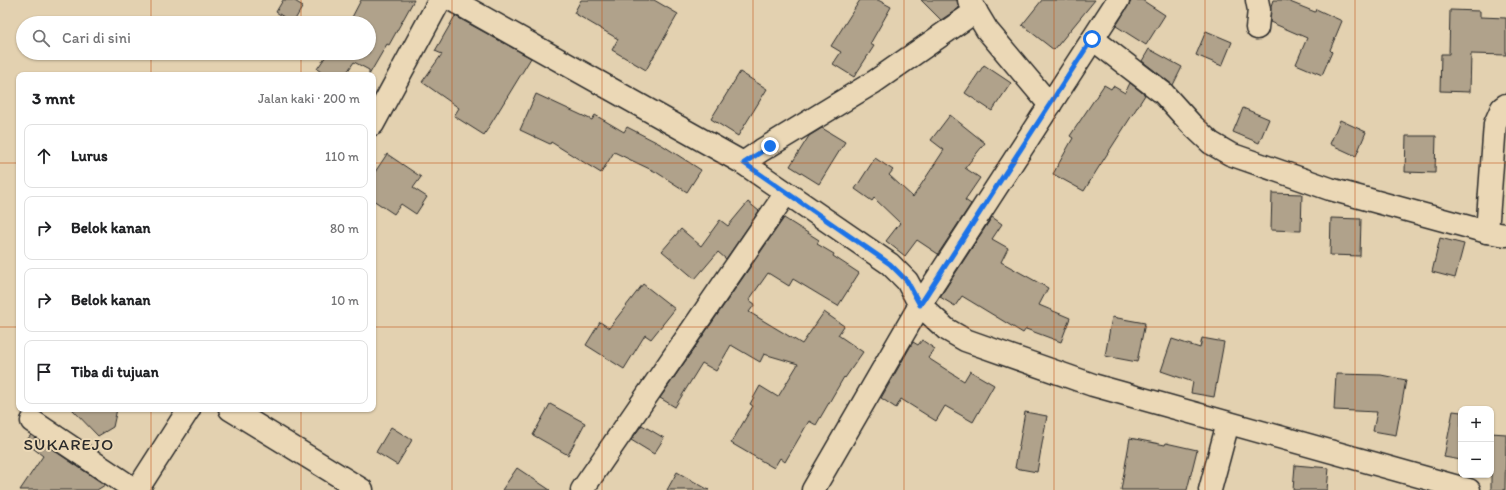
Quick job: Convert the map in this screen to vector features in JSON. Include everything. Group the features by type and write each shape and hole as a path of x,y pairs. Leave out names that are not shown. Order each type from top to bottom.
{"street":[{"path":"376,118 440,0"},
{"path":"452,0 748,167 890,264 907,281 920,305 946,329 965,340 1093,384 1469,490"},
{"path":"814,490 920,305 1118,0"},
{"path":"1257,0 1260,10 1257,28"},
{"path":"748,167 762,150 874,82 973,6 987,30 1050,105"},
{"path":"1092,39 1163,93 1190,124 1210,142 1230,154 1330,189 1497,233 1495,124 1502,108 1506,105"},
{"path":"582,490 782,190"},
{"path":"32,421 136,490 187,412"},
{"path":"235,412 362,490"},
{"path":"1210,490 1228,423"}],"building":[{"path":"283,0 293,0 303,6 297,16 282,16 276,12"},
{"path":"361,0 414,0 389,45 387,44 371,72 354,62 347,72 321,72 317,69 323,60 376,60 376,16 353,16"},
{"path":"581,0 654,0 678,14 646,70 612,50 618,39 574,13"},
{"path":"860,0 878,0 891,7 870,44 874,46 854,77 833,64 841,52 831,46"},
{"path":"921,0 957,0 959,8 941,20"},
{"path":"1042,0 1095,0 1054,50 1022,25"},
{"path":"1132,0 1142,0 1165,15 1146,45 1116,26"},
{"path":"1273,0 1285,0 1315,12 1316,9 1342,21 1330,50 1332,52 1322,75 1296,64 1307,38 1270,22"},
{"path":"1450,10 1480,11 1480,17 1506,18 1506,55 1471,54 1470,92 1440,91 1441,54 1449,54"},
{"path":"455,16 531,58 484,135 454,116 459,108 422,82 442,54 435,51"},
{"path":"1206,31 1232,42 1222,66 1196,55"},
{"path":"1149,49 1182,67 1173,85 1142,61"},
{"path":"984,65 1011,83 992,111 965,93"},
{"path":"740,72 767,89 738,136 711,119"},
{"path":"1130,83 1145,95 1084,191 1053,174 1073,138 1070,136 1104,85 1111,89 1113,86 1125,93"},
{"path":"536,94 592,120 595,115 624,132 627,127 662,145 701,170 687,192 656,172 614,152 601,173 551,142 550,144 520,130"},
{"path":"1243,108 1269,119 1259,143 1233,132"},
{"path":"950,115 985,143 965,168 980,178 965,200 971,204 938,254 917,240 905,256 886,241 900,223 874,198 872,201 855,189 875,158 893,170 889,175 913,197 944,150 931,140"},
{"path":"1340,120 1366,132 1356,156 1330,144"},
{"path":"822,128 845,142 819,184 790,166 809,136"},
{"path":"1406,136 1436,136 1435,173 1405,172"},
{"path":"387,154 421,177 413,188 427,197 416,214 401,204 394,214 376,202 376,170"},
{"path":"1272,193 1302,194 1301,231 1271,230"},
{"path":"748,202 759,211 726,259 718,252 695,279 662,251 681,229 701,246 720,220 728,226"},
{"path":"992,217 1002,224 992,239 1008,248 1001,262 1048,288 1039,305 1070,318 1061,342 1026,329 1023,333 962,296 955,306 940,297"},
{"path":"784,218 819,240 817,244 834,254 833,256 859,273 838,306 793,279 789,286 768,273 749,300 755,304 749,312 802,344 824,312 844,326 838,335 863,352 845,378 844,377 816,425 809,421 785,462 780,458 774,468 731,443 753,406 750,404 760,386 778,397 798,364 764,354 760,362 731,345 716,371 702,363 675,407 660,398"},
{"path":"1331,218 1361,219 1360,256 1330,255"},
{"path":"1440,238 1464,244 1455,278 1432,272"},
{"path":"643,284 675,309 651,339 645,335 624,369 586,345 600,322 609,328"},
{"path":"1112,317 1145,323 1137,362 1105,356"},
{"path":"1202,338 1224,342 1214,397 1191,393 1193,382 1161,371 1172,339 1200,348"},
{"path":"922,340 935,349 928,358 964,381 970,371 994,385 973,422 945,406 936,421 901,399 896,408 881,398 913,342 918,345"},
{"path":"1336,374 1381,375 1406,380 1396,435 1373,431 1377,412 1334,410"},
{"path":"550,404 585,423 568,455 533,435"},
{"path":"1453,411 1458,412 1458,459 1444,457"},
{"path":"75,412 116,412 113,427 98,436"},
{"path":"1025,412 1047,416 1037,472 1015,468"},
{"path":"642,425 664,438 654,454 631,440"},
{"path":"391,427 412,440 397,465 376,452"},
{"path":"1494,433 1506,434 1505,490 1491,490 1491,478 1494,478"},
{"path":"31,435 105,485 97,490 20,490 43,456 25,442"},
{"path":"1130,438 1165,445 1166,443 1197,450 1187,490 1121,490"},
{"path":"1295,465 1329,468 1327,490 1293,490"},
{"path":"517,468 550,490 502,490"},
{"path":"677,472 709,490 667,490"}],"district":[{"name":"SUKAREJO","path":"69,444"}],"route":[{"path":"770,146 744,163 890,264 907,281 920,305 1092,39"}]}
